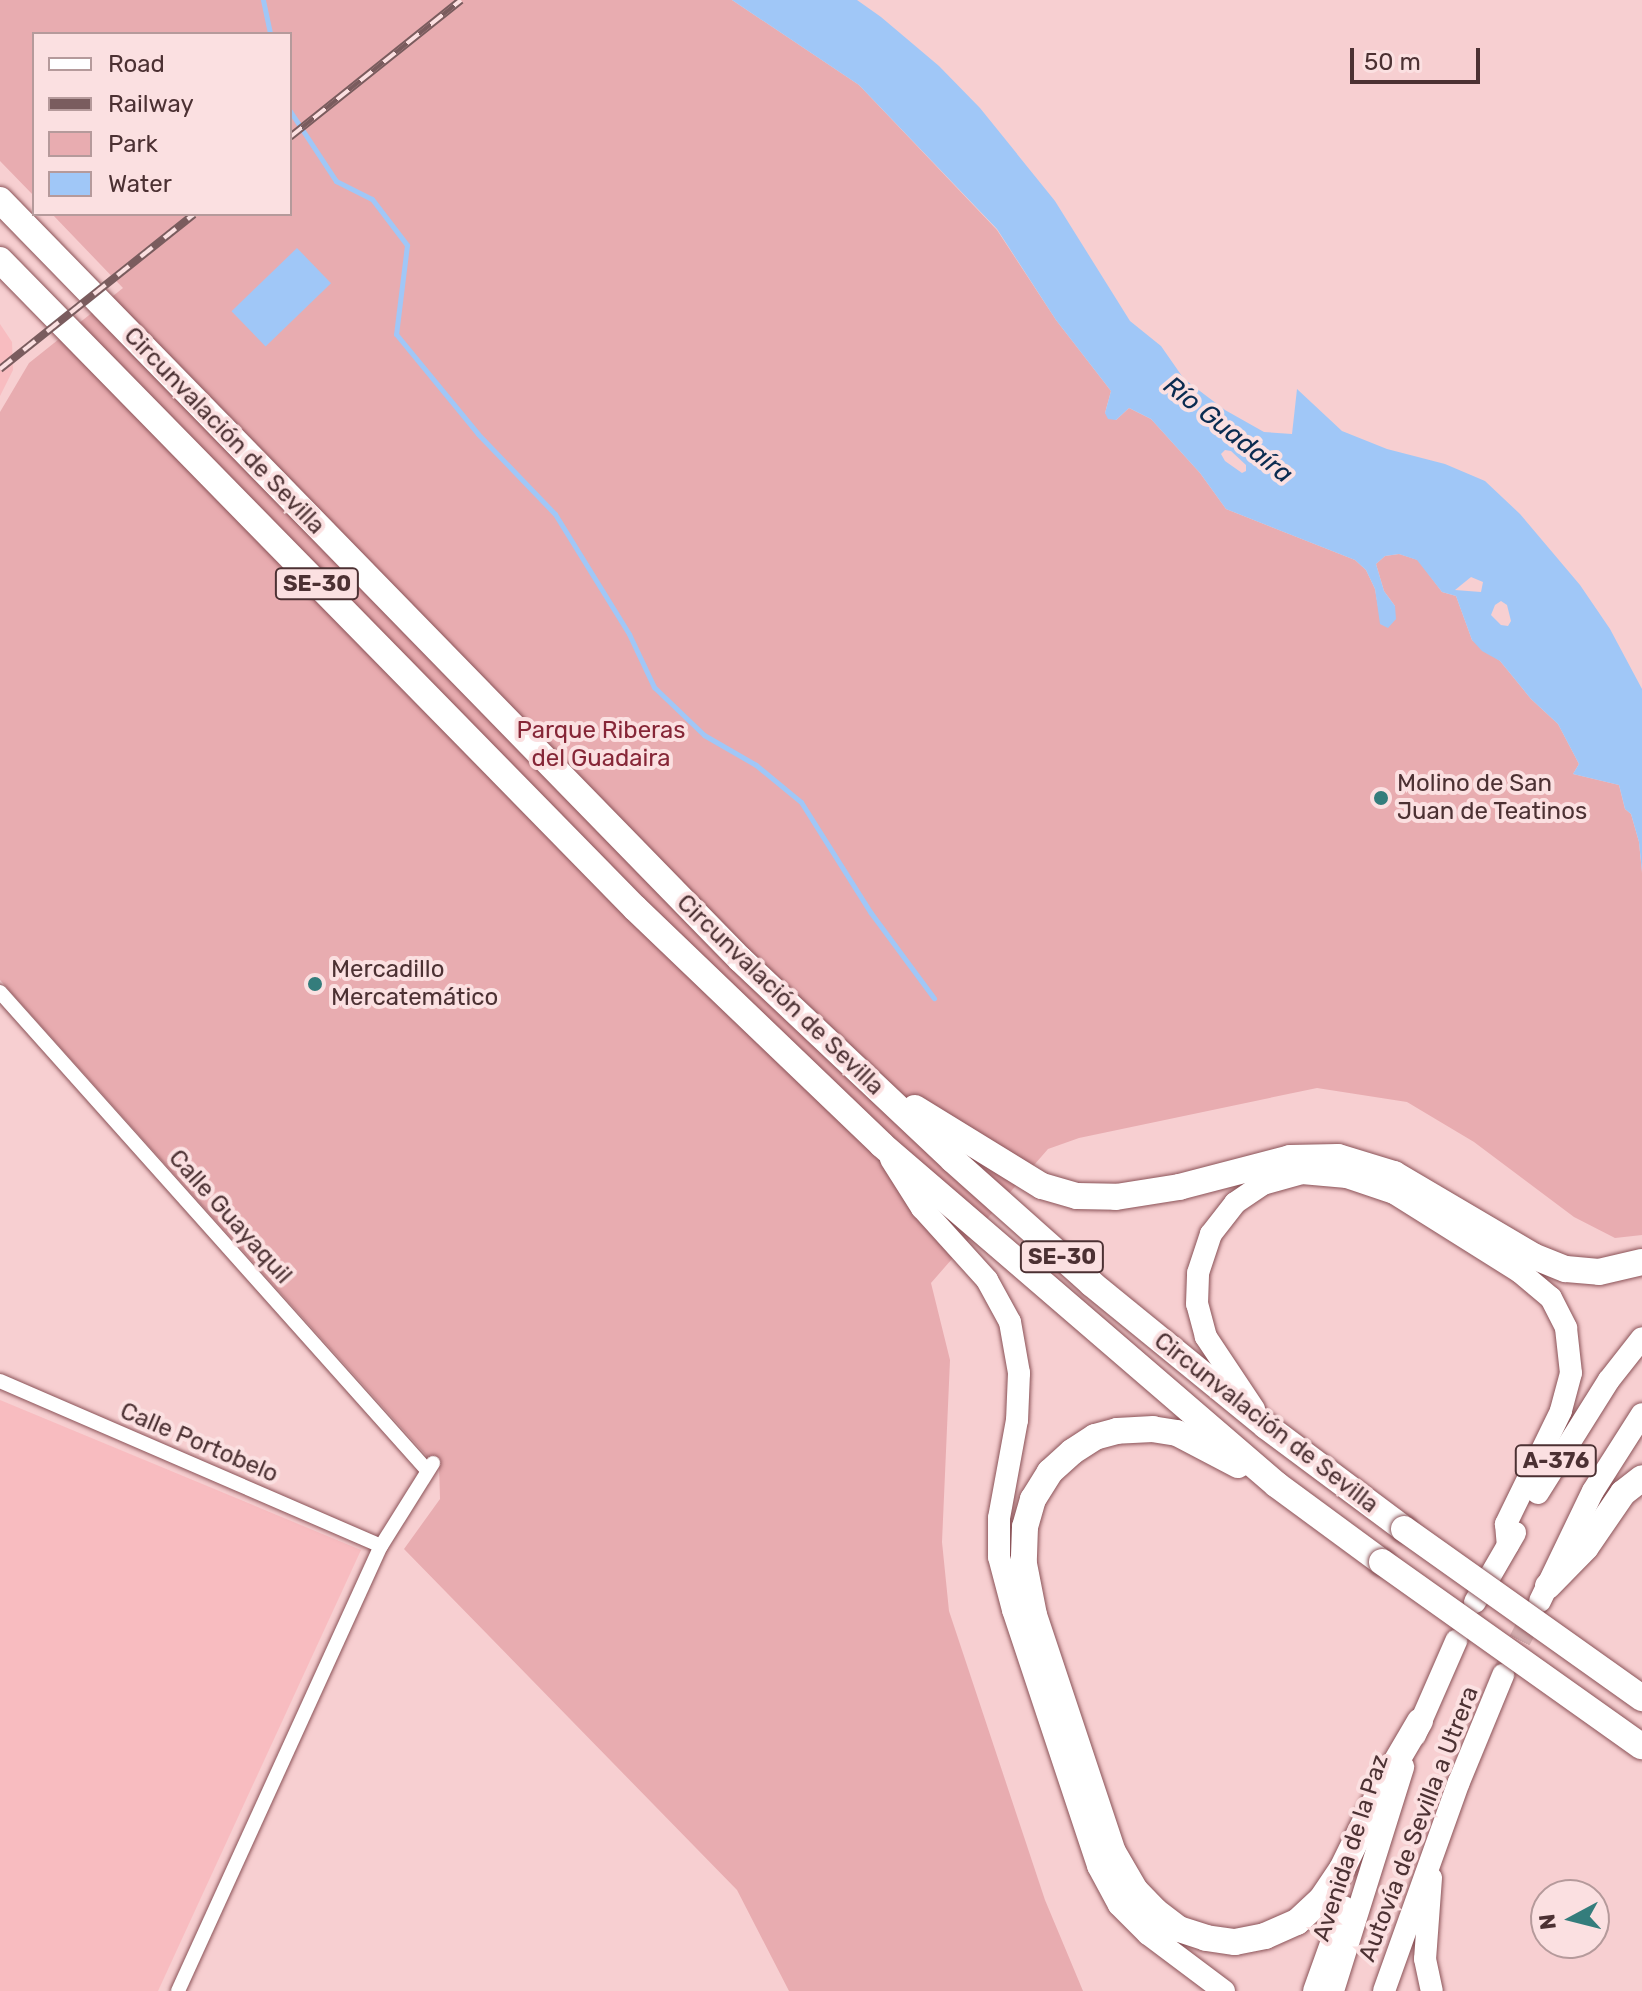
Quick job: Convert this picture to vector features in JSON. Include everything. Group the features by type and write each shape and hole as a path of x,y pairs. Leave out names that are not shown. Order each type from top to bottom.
{"highway":[{"name":"Circunvalación de Sevilla","path":"0,200 740,959 866,1079 1092,1284 1266,1426 1404,1529 1642,1698"},
{"name":"Circunvalación de Sevilla","path":"0,260 635,908 882,1145 1277,1485 1641,1747"},
{"path":"866,1079 1017,1173 1042,1186 1077,1196 1116,1197 1179,1187 1290,1158 1338,1157 1394,1174 1533,1256 1566,1269 1599,1272 1642,1262"},
{"path":"1277,1485 1177,1433 1153,1429 1117,1431 1095,1437 1072,1452 1050,1472 1033,1499 1025,1527 1024,1564 1034,1615 1113,1852 1135,1890 1179,1929 1206,1938 1235,1942 1265,1936 1297,1922 1321,1900 1342,1869 1392,1767 1420,1721"},
{"path":"1544,1593 1586,1547 1623,1493 1642,1478"}],"main road":[{"path":"882,1145 922,1208 987,1280 1010,1322 1019,1373 1018,1404 999,1518 999,1557 1013,1610 1098,1866 1119,1905 1139,1925 1224,1991"},
{"path":"1266,1426 1206,1337 1197,1304 1198,1273 1211,1234 1235,1203 1263,1184 1302,1173 1347,1177 1394,1193 1520,1272 1551,1298 1566,1328 1571,1373 1561,1411 1506,1524 1508,1545"},
{"path":"1609,1380 1642,1320"},
{"name":"A-376","path":"1475,1602 1557,1460 1609,1380 1642,1338"},
{"name":"A-376","path":"1544,1593 1576,1524 1642,1414"},
{"path":"1576,1524 1603,1499 1642,1442"},
{"name":"Autovía de Sevilla a Utrera","path":"1420,1721 1456,1641"},
{"name":"Autovía de Sevilla a Utrera","path":"1384,1991 1433,1853 1503,1675"},
{"name":"Avenida de la Paz","path":"1333,1991 1394,1792 1420,1721"},
{"path":"1314,1991 1366,1849 1394,1792"},
{"path":"1432,1991 1425,1959 1433,1853"}],"street":[{"name":"Calle Guayaquil","path":"2,990 430,1467 381,1546"},
{"name":"Calle Portobelo","path":"0,1381 381,1546"},
{"path":"178,1991 381,1546"}],"shaded area":[{"path":"0,324 12,342 13,370 0,396"},
{"path":"0,1400 361,1550 158,1991 0,1991"}],"green space":[{"name":"Parque Riberas del Guadaira","path":"0,0 732,0 859,85 997,230 1056,320 1111,391 1105,413 1116,420 1129,408 1151,419 1200,473 1226,509 1355,560 1366,570 1375,589 1381,624 1388,627 1395,606 1384,591 1376,564 1385,556 1399,554 1418,560 1442,592 1456,596 1472,640 1500,661 1531,699 1558,724 1579,764 1573,774 1619,785 1639,842 1642,873 1642,1235 1615,1238 1574,1217 1474,1142 1407,1102 1317,1088 1079,1138 1048,1149 931,1283 950,1360 942,1542 949,1611 1045,1900 1083,1991 789,1991 737,1890 404,1549 440,1499 439,1464 433,1463 0,980 0,412 29,363 123,288 54,216 292,216 292,32 32,32 32,194 0,161"}],"water":[{"name":"Río Guadaíra","path":"732,0 857,0 881,17 939,66 980,108 1055,201 1130,321 1161,346 1184,379 1225,410 1264,432 1292,434 1297,389 1342,431 1387,449 1445,464 1485,481 1520,514 1580,585 1610,629 1642,689 1642,872 1639,842 1619,785 1573,774 1579,764 1558,724 1531,699 1500,661 1482,651 1472,640 1456,596 1442,592 1417,560 1399,554 1385,556 1376,564 1384,591 1395,606 1396,619 1388,628 1380,624 1375,589 1366,570 1355,560 1226,509 1200,473 1151,419 1129,408 1116,420 1108,419 1105,413 1111,391 1056,320 997,229 859,85","holes":["1225,450 1231,451 1246,465 1246,471 1242,473 1225,461 1221,454","1471,577 1483,582 1481,592 1455,590","1501,601 1507,605 1511,621 1508,626 1501,625 1491,615 1495,605"]},
{"path":"297,248 331,283 266,346 232,311"}],"waterway":[{"path":"263,0 270,32"},
{"path":"292,114 336,181 372,199 407,245 396,334 478,434 555,514 629,634 654,687 704,735 756,765 801,802 871,913 934,998"}],"tunnel":[{"path":"1505,1670 1538,1604"}],"railway":[{"path":"292,135 461,0"},
{"path":"0,369 191,216"}],"place":[{"name":"Molino de San Juan de Teatinos","path":"1381,798"},
{"name":"Mercadillo Mercatemático","path":"315,984"}]}
